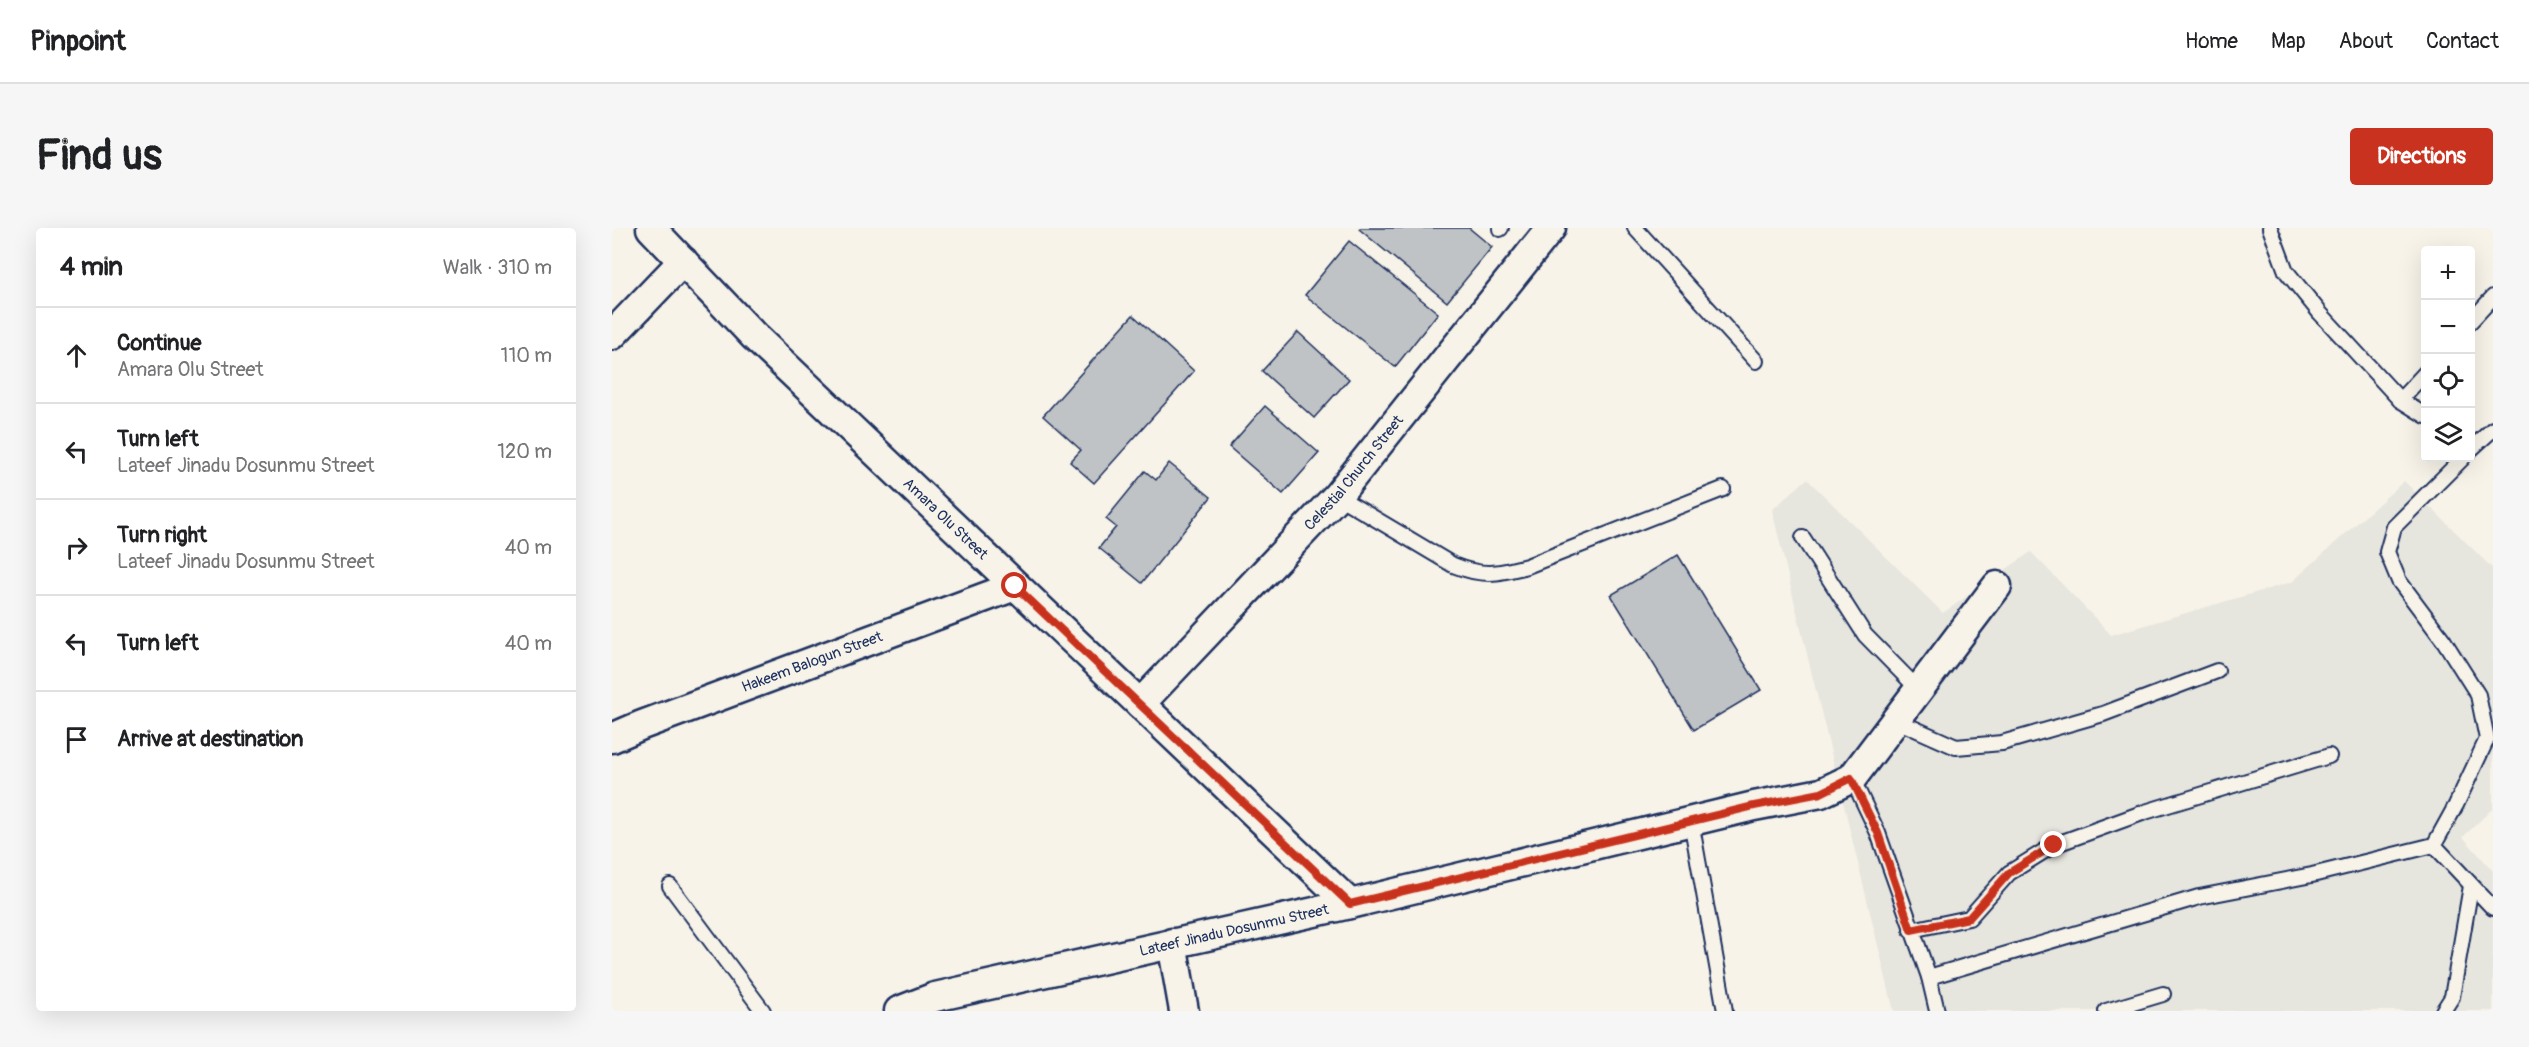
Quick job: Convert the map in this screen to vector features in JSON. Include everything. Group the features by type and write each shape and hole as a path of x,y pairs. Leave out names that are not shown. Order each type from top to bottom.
{"street":[{"name":"Celestial Church Street","path":"1140,704 1337,496 1551,228"},
{"name":"Amara Olu Street","path":"659,231 683,261 755,337 1350,904"},
{"path":"612,335 683,261"},
{"name":"Hakeem Balogun Street","path":"612,738 642,724 1015,586"},
{"path":"1851,778 1996,586"},
{"name":"Lateef Jinadu Dosunmu Street","path":"899,1011 935,997 1350,904 1691,821 1821,793 1851,778"},
{"path":"1172,943 1184,1011"}],"lane":[{"path":"1635,228 1756,361"},
{"path":"2270,228 2286,271 2320,313 2400,400 2421,413"},
{"path":"2475,317 2493,297"},
{"path":"2400,400 2421,377"},
{"path":"2475,444 2493,429"},
{"path":"1929,977 2199,897 2312,875 2434,845 2487,739 2478,695 2444,641 2399,582 2387,552 2394,527 2459,462"},
{"path":"1337,496 1453,565 1474,573 1494,574 1527,566 1723,489"},
{"path":"1803,538 1865,634 1918,689"},
{"path":"1895,720 1956,747 2002,743 2103,714 2217,671"},
{"path":"1911,930 1969,918 2009,873 2054,845 2145,812 2329,756"},
{"path":"1851,778 1878,833 1929,977 1937,1011"},
{"path":"1691,821 1725,1011"},
{"path":"2434,845 2493,908"},
{"path":"2443,1011 2452,997 2471,885"},
{"path":"670,886 763,1011"},
{"path":"2106,1011 2163,994"}],"shaded area":[{"path":"1807,479 1943,613 2031,552 2111,635 2292,582 2404,481 2493,569 2493,808 2463,837 2493,871 2493,1011 1894,1011 1772,510"}],"building":[{"path":"1360,228 1469,228 1492,247 1447,302"},
{"path":"1349,241 1438,313 1395,367 1305,295"},
{"path":"1133,315 1194,371 1094,483 1070,462 1081,450 1043,416"},
{"path":"1298,332 1349,379 1314,418 1262,371"},
{"path":"1265,406 1319,453 1283,494 1229,447"},
{"path":"1169,463 1211,497 1142,583 1099,548 1116,527 1106,519 1145,471 1156,480"},
{"path":"1678,555 1761,690 1694,730 1611,595"}],"route":[{"path":"1015,586 1350,904 1754,806 1821,793 1851,778 1878,833 1911,930 1969,918 2009,873 2054,845"}]}
